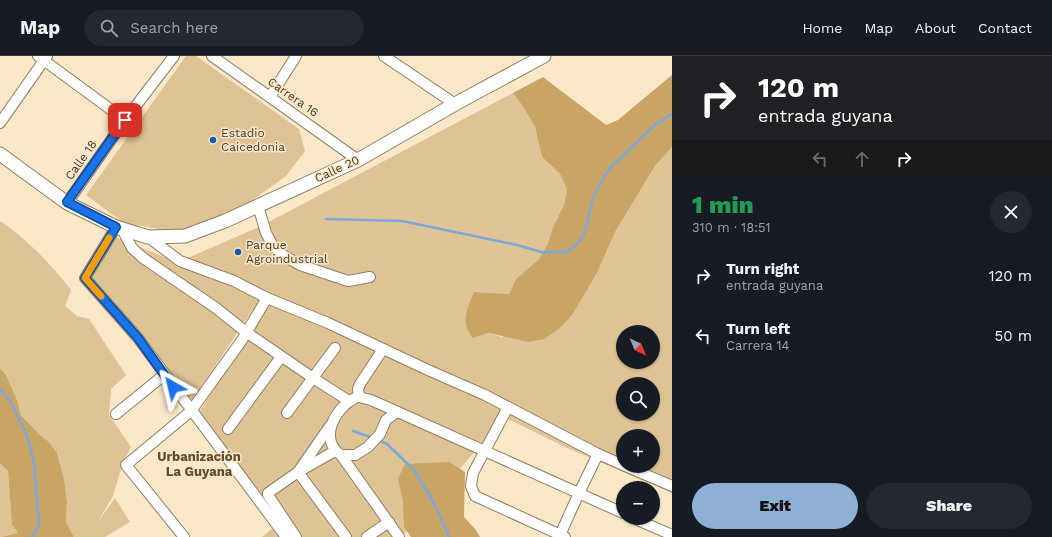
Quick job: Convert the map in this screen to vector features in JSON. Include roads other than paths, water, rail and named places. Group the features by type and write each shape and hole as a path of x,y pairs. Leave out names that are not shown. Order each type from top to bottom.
{"main road":[{"name":"Calle 20","path":"0,154 67,202 119,228 148,238 185,236 225,221 358,160 454,104 544,56"}],"street":[{"name":"Calle 18","path":"67,202 125,120 174,56"},
{"name":"Carrera 16","path":"212,56 358,160"},
{"path":"270,97 296,56"},
{"path":"384,56 454,104"},
{"path":"0,123 43,57 125,120"},
{"path":"258,206 269,240 283,255 300,265 348,281 370,277"},
{"path":"286,537 164,375 138,338 85,278 119,228 132,248 143,258 216,308 281,357 349,402"},
{"path":"148,238 180,261 234,281 267,298 328,323 485,395 616,462"},
{"path":"184,537 126,465 191,411 246,332 267,298"},
{"path":"287,413 335,348"},
{"path":"359,397 358,389 360,384 383,349"},
{"path":"228,430 281,357"},
{"path":"116,414 164,375"},
{"path":"298,472 331,424 349,402 359,397 381,404 616,510"},
{"path":"381,404 386,420"},
{"path":"508,407 474,473 471,486 475,496 563,536 579,493 598,454"},
{"path":"350,467 355,455 374,441 380,434 386,420 396,412"},
{"path":"331,424 329,433 331,443 350,467 399,537"},
{"path":"296,537 268,495 270,491 298,472 338,453 355,455"},
{"path":"298,472 346,537"},
{"path":"641,473 672,486"},
{"path":"368,537 388,522"},
{"path":"650,525 672,535"}],"waterway":[{"path":"326,219 402,221 517,245 541,252 567,252 577,244 584,235 593,198 605,175 613,165 657,123 672,114"},
{"path":"0,389 10,401 27,435 34,462 39,525 32,537"},
{"path":"353,431 373,438"},
{"path":"378,440 387,444 414,470 435,505 449,537"}],"place":[{"name":"Estadio Caicedonia","path":"213,140"},
{"name":"Parque Agroindustrial","path":"238,252"}],"district":[{"name":"Urbanización La Guyana","path":"199,464"}]}
